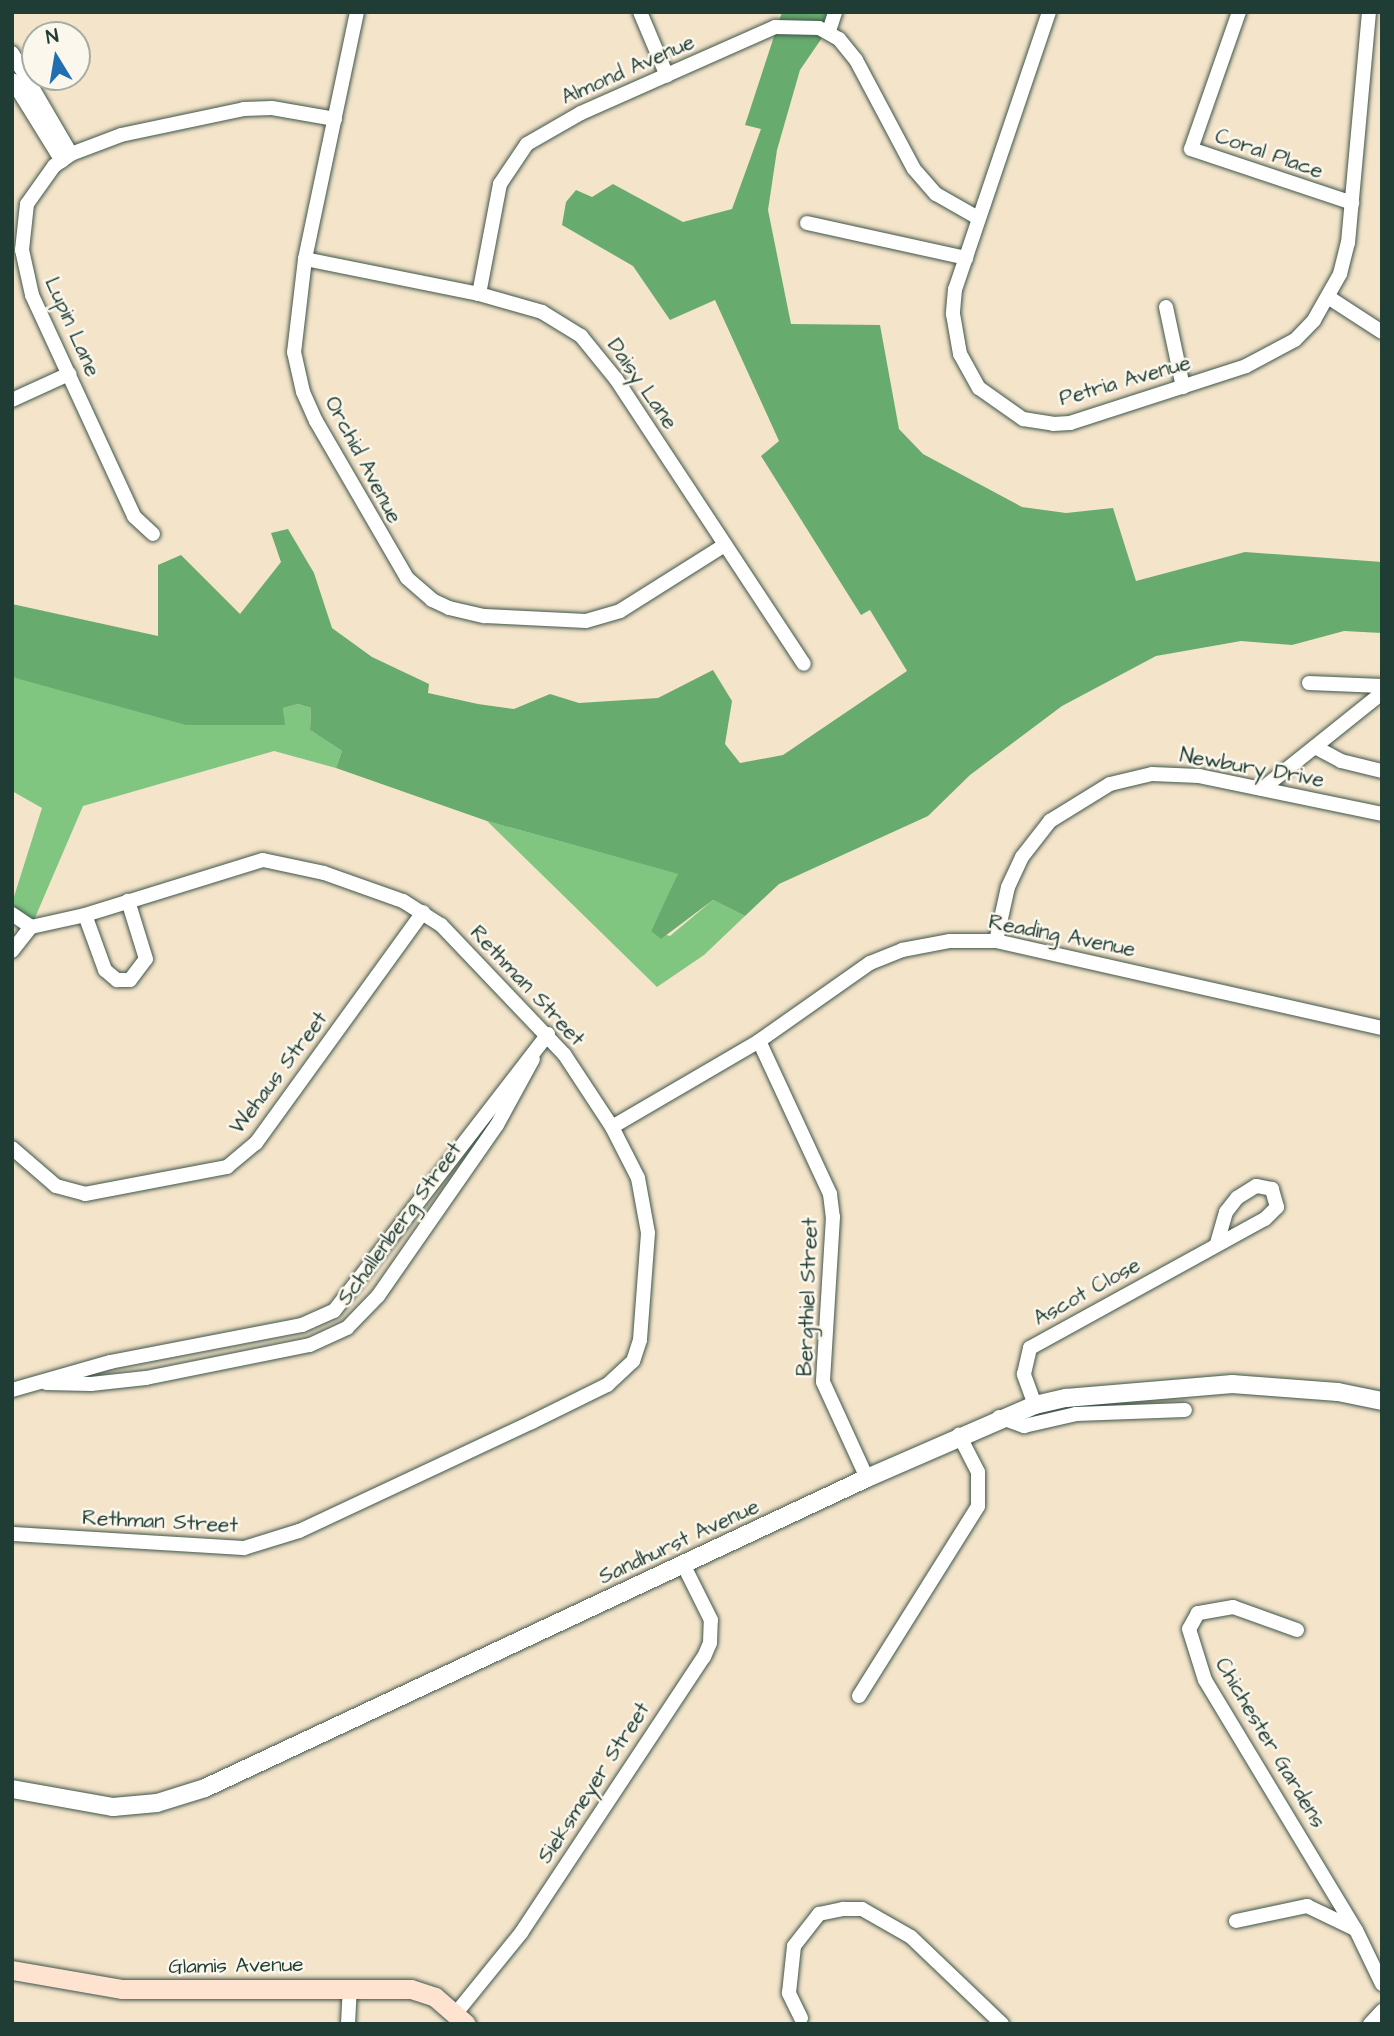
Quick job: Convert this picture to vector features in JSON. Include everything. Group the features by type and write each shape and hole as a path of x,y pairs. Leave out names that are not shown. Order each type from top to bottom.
{"main road":[{"name":"Glamis Avenue","path":"12,1970 122,1989 411,1989 435,1997 461,2018"}],"street":[{"name":"Orchid Avenue","path":"357,12 304,259 294,327 303,391 378,534 407,578 432,600 485,616 593,620 638,601 725,545"},
{"path":"640,12 667,76"},
{"path":"835,12 829,32 856,60 914,169 936,194 978,218"},
{"name":"Petria Avenue","path":"1049,12 955,289 954,332 967,371 1000,406 1024,419 1070,423 1246,366 1295,341 1328,297 1348,243 1369,12"},
{"name":"Coral Place","path":"1239,12 1191,149 1352,203"},
{"name":"Almond Avenue","path":"480,294 496,198 515,156 554,126 775,27 805,25 829,32"},
{"path":"12,53 66,158"},
{"path":"12,80 66,158"},
{"name":"Lupin Lane","path":"153,534 134,516 32,295 22,250 27,204 40,181 66,158 121,135 213,112 272,108 335,119"},
{"path":"807,223 966,258"},
{"name":"Daisy Lane","path":"304,259 480,294 542,312 581,336 616,379 804,664"},
{"path":"1328,297 1382,332"},
{"path":"1166,307 1183,387"},
{"path":"12,400 69,374"},
{"path":"1310,683 1382,686"},
{"path":"1262,789 1382,693"},
{"path":"1315,747 1340,761 1382,771"},
{"name":"Newbury Drive","path":"996,941 1008,887 1022,857 1050,821 1079,799 1110,784 1152,774 1199,776 1382,814"},
{"name":"Rethman Street","path":"12,1534 205,1549 262,1544 320,1521 607,1385 628,1367 640,1340 648,1233 641,1187 612,1127 548,1034 471,954 423,912 377,890 270,860 85,915 31,927"},
{"path":"85,915 105,970 117,980 130,979 140,973 146,959 128,901"},
{"name":"Wehaus Street","path":"12,1148 56,1186 85,1194 227,1167 256,1143 423,912"},
{"path":"12,914 31,927 12,951"},
{"name":"Reading Avenue","path":"612,1127 759,1041 870,963 927,944 996,941 1382,1028"},
{"name":"Schallenberg Street","path":"41,1382 91,1384 146,1378 310,1345 347,1328 378,1296 497,1125 548,1034"},
{"name":"Bergthiel Street","path":"759,1041 830,1194 833,1217 823,1382 867,1478"},
{"name":"Schallenberg Street","path":"12,1390 110,1362 302,1325 334,1311 382,1254 498,1094 535,1053"},
{"name":"Ascot Close","path":"1035,1405 1024,1374 1030,1348 1217,1244 1274,1211 1278,1200 1272,1189 1256,1186 1237,1198 1226,1212 1217,1244"},
{"name":"Sandhurst Avenue","path":"12,1789 113,1807 157,1803 205,1788 999,1417 1035,1405 1066,1398 1232,1384 1338,1392 1382,1401"},
{"path":"999,1417 1017,1426 1076,1414 1185,1410"},
{"path":"859,1696 978,1506 978,1472 960,1436"},
{"name":"Sieksmeyer Street","path":"461,2018 521,1933 704,1657 710,1643 711,1620 684,1564"},
{"name":"Chichester Gardens","path":"1297,1630 1233,1607 1198,1613 1189,1629 1205,1680 1356,1930 1382,1984"},
{"path":"1236,1921 1307,1906 1356,1930"},
{"path":"800,2018 789,1993 794,1946 819,1914 862,1909 911,1937 1002,2024"},
{"path":"348,2024 350,1987"},
{"path":"1370,2024 1382,2011"}],"green space":[{"path":"782,12 832,12 826,32 800,70 777,150 768,210 791,324 880,325 899,429 923,454 1022,507 1066,513 1113,508 1136,581 1245,552 1382,562 1382,633 1344,631 1292,645 1241,641 1156,656 1062,706 970,775 928,816 779,884 745,916 713,900 661,939 651,931 678,874 487,821 336,768 342,751 310,730 311,708 298,704 283,708 285,725 186,725 12,677 12,604 158,636 158,565 181,555 240,614 281,562 271,533 288,529 314,573 332,628 372,657 429,684 428,693 514,709 550,694 579,703 658,698 713,670 732,701 725,744 740,763 783,755 907,671 870,610 861,615 761,456 779,441 715,300 670,320 633,266 562,225 566,202 576,190 592,197 613,184 683,222 732,209 761,129 745,125"},
{"path":"12,677 284,725 283,708 298,704 311,708 310,730 342,751 336,768 274,751 83,806 31,927 12,915 12,903 42,808 12,791"},
{"path":"487,821 679,874 651,931 670,936 713,900 745,916 704,955 657,987"}]}
